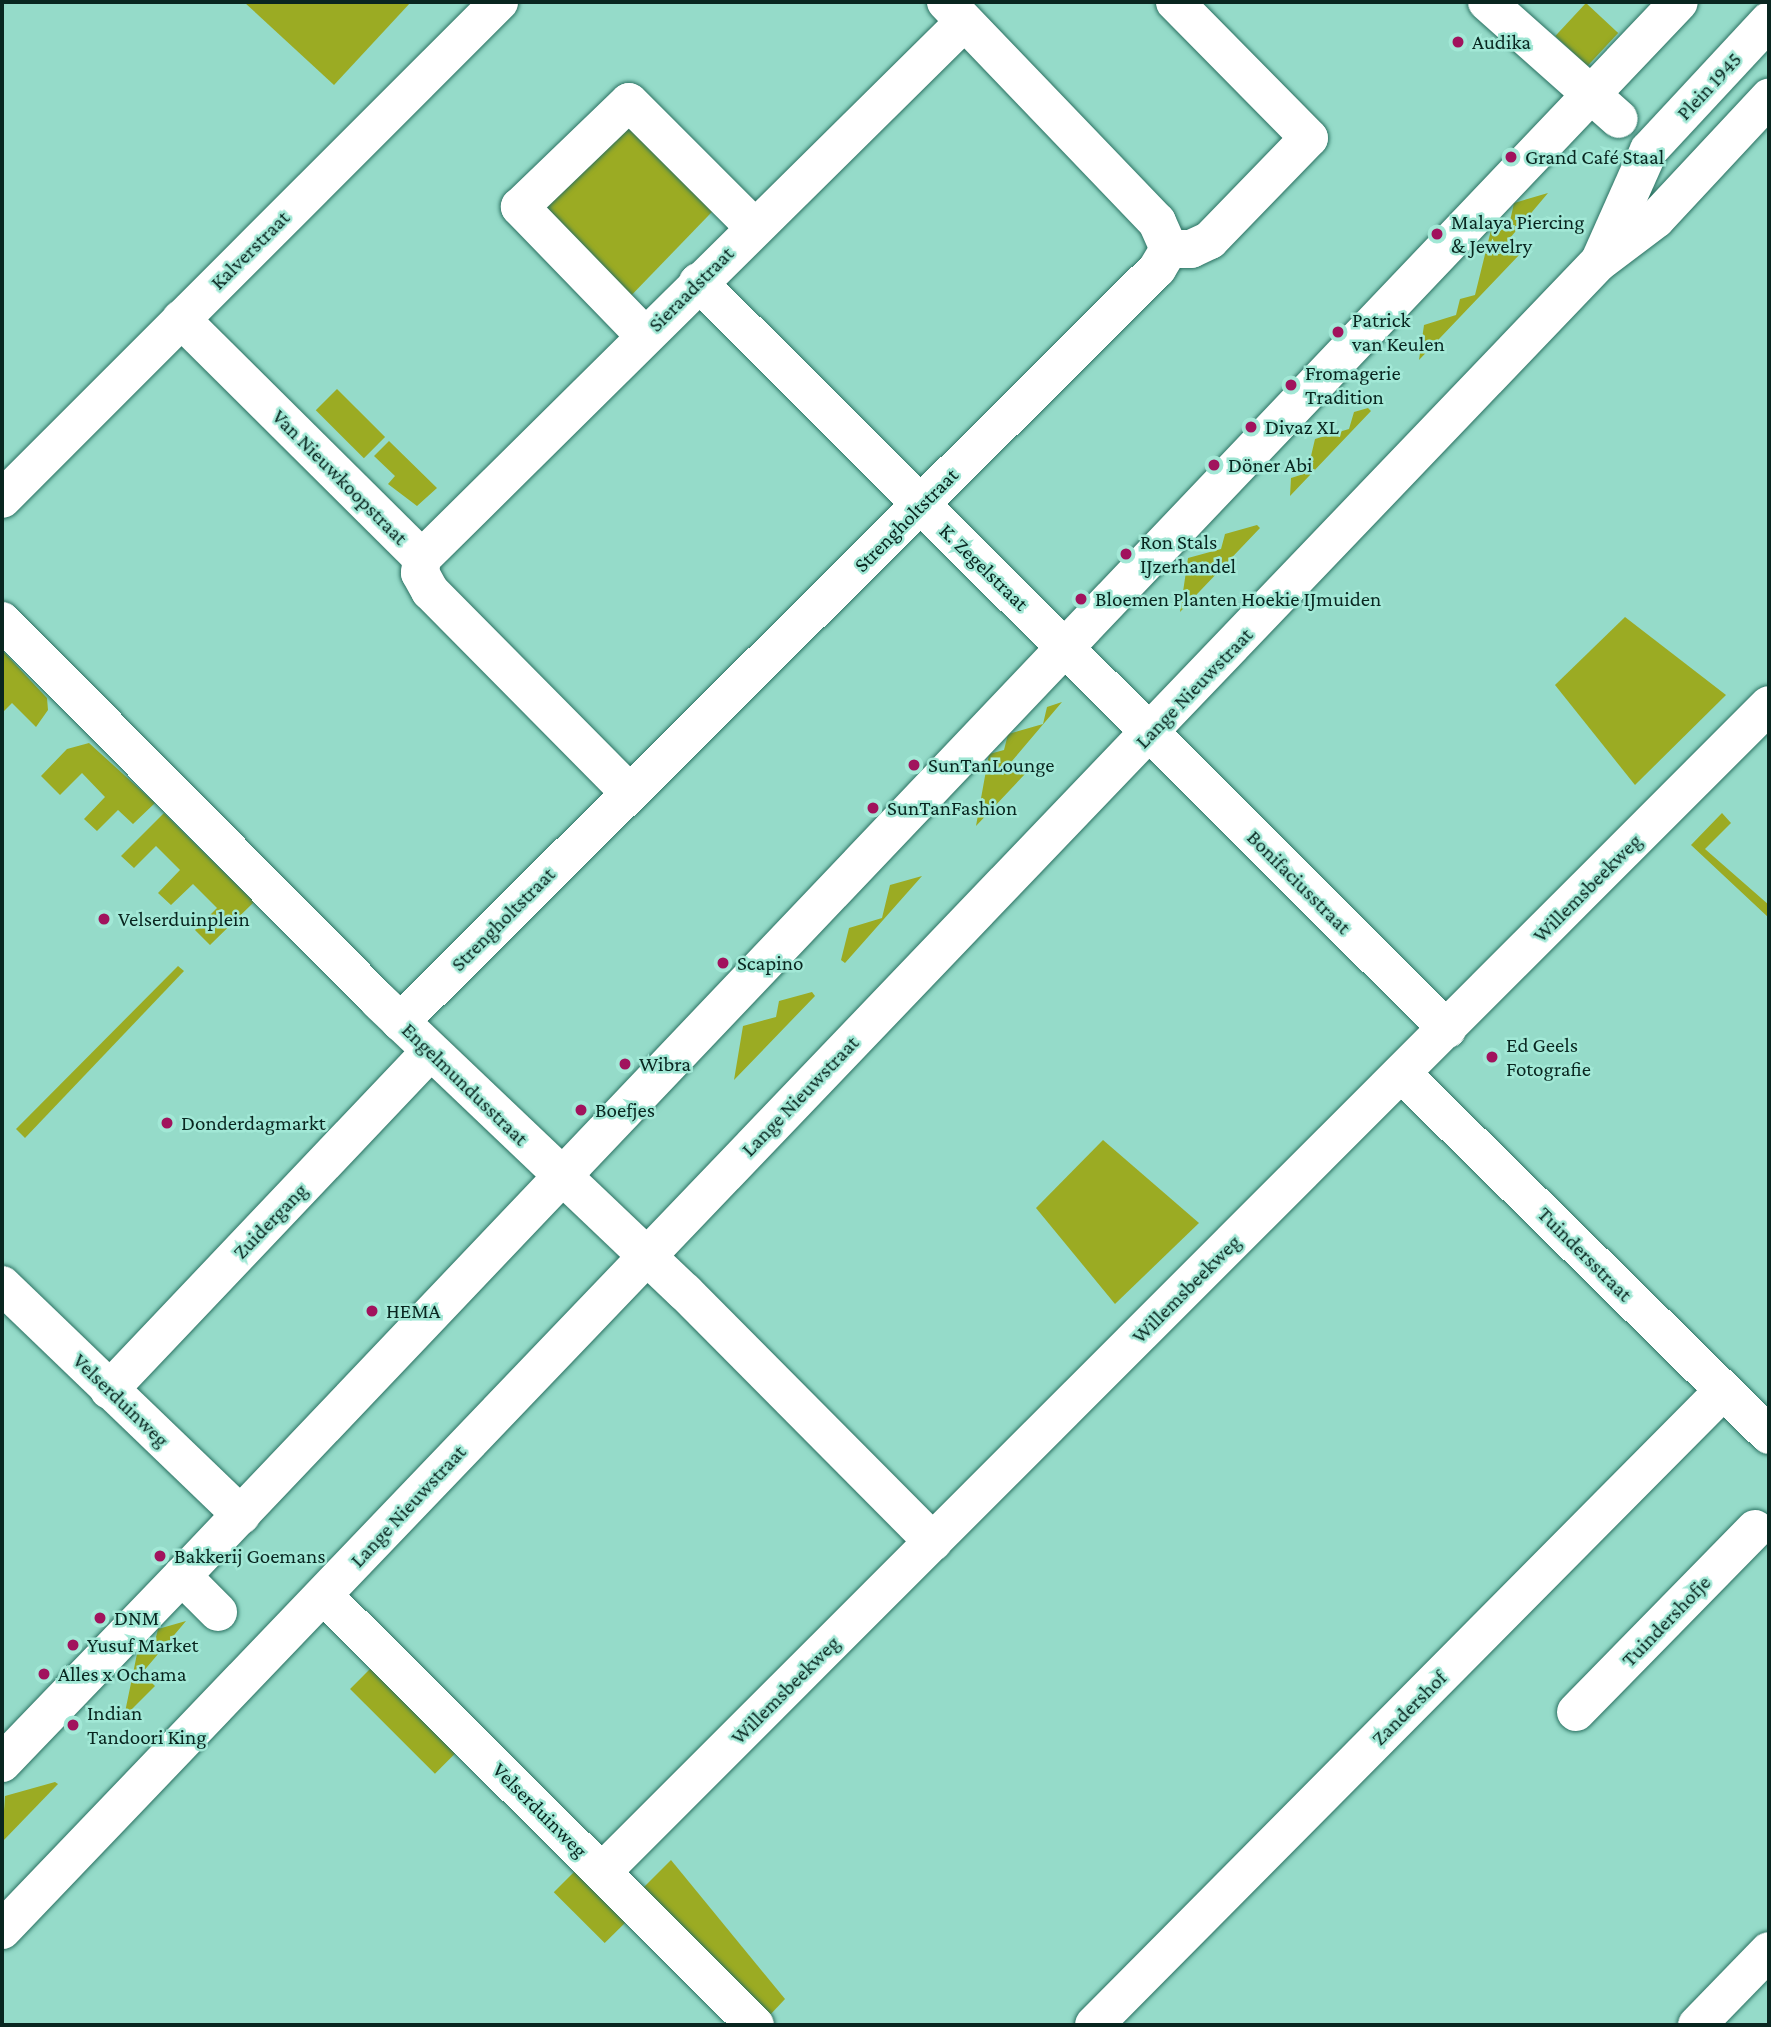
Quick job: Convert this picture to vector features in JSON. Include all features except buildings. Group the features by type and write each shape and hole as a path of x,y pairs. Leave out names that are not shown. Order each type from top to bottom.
{"street":[{"name":"Kalverstraat","path":"2,499 499,2"},
{"path":"955,12 1157,222 1169,249 1191,249 1210,240 1309,138 1175,2"},
{"path":"1487,2 1605,108"},
{"path":"2,1763 1068,648 1605,108 1679,2"},
{"name":"Sieraadstraat","path":"422,558 754,228 955,12"},
{"name":"Plein 1945","path":"1649,150 1769,21"},
{"name":"Lange Nieuwstraat","path":"2,1930 324,1596 645,1254 1152,733 1599,262 1656,219 1769,98"},
{"path":"645,336 520,207 629,102 754,228"},
{"name":"Lange Nieuwstraat","path":"1599,262 1649,150"},
{"name":"Strengholtstraat","path":"400,1022 921,505 1169,249"},
{"name":"K. Zegelstraat","path":"698,282 1152,733"},
{"name":"Van Nieuwkoopstraat","path":"181,319 422,558 420,573 430,591 630,793"},
{"name":"Engelmundusstraat","path":"2,621 430,1052 645,1254 933,1542"},
{"name":"Willemsbeekweg","path":"602,1872 1769,705"},
{"name":"Bonifaciusstraat","path":"1152,733 1447,1029"},
{"name":"Zuidergang","path":"109,1390 430,1052"},
{"name":"Tuindersstraat","path":"1401,1073 1769,1435"},
{"name":"Velserduinweg","path":"2,1285 240,1515"},
{"name":"Zandershof","path":"1094,2025 1724,1390"},
{"name":"Tuindershofje","path":"1576,1712 1755,1530"},
{"path":"182,1576 218,1612"},
{"name":"Velserduinweg","path":"324,1596 755,2025"},
{"path":"1697,2025 1769,1951"}],"green space":[{"path":"244,2 411,2 334,85"},
{"path":"1586,3 1618,33 1587,66 1555,36"},
{"path":"628,116 719,204 624,303 533,215"},
{"path":"1548,193 1510,238 1521,253 1419,360 1424,325 1456,315 1460,299 1475,295 1492,226 1510,221 1514,203"},
{"path":"337,389 385,437 364,458 316,410"},
{"path":"1368,408 1371,411 1290,496 1291,478 1307,473 1315,439 1349,429 1354,412"},
{"path":"389,441 437,488 417,506 388,484 395,476 374,456"},
{"path":"1257,525 1260,528 1180,612 1188,558 1221,549 1225,534"},
{"path":"1625,617 1726,695 1635,785 1555,685"},
{"path":"2,650 47,698 48,710 36,727 12,703 2,713"},
{"path":"1062,702 1012,761 1025,774 976,826 989,754 1004,750 1008,734 1043,724 1047,707"},
{"path":"89,743 155,803 133,824 118,810 97,831 84,819 105,797 82,773 60,795 41,776 67,749"},
{"path":"164,813 254,902 210,945 195,930 217,908 193,884 171,905 158,893 180,870 156,846 134,868 121,856"},
{"path":"1722,813 1731,823 1705,849 1769,905 1769,918 1691,845"},
{"path":"922,876 845,963 841,960 849,928 882,918 890,885"},
{"path":"178,966 184,971 25,1138 16,1129"},
{"path":"812,992 815,996 734,1080 743,1026 776,1017 779,1001"},
{"path":"1103,1140 1199,1223 1115,1304 1036,1208"},
{"path":"186,1621 142,1673 155,1686 124,1717 138,1649 154,1645 158,1629"},
{"path":"372,1667 457,1752 435,1774 350,1689"},
{"path":"55,1782 58,1784 2,1842 5,1796"},
{"path":"671,1860 785,1999 769,2016 643,1888"},
{"path":"575,1871 626,1922 605,1943 554,1892"}],"place":[{"name":"Audika","path":"1458,42"},
{"name":"Grand Café Staal","path":"1511,157"},
{"name":"Malaya Piercing & Jewelry","path":"1437,234"},
{"name":"Patrick van Keulen","path":"1338,332"},
{"name":"Fromagerie Tradition","path":"1291,385"},
{"name":"Divaz XL","path":"1251,427"},
{"name":"Döner Abi","path":"1214,465"},
{"name":"Ron Stals IJzerhandel","path":"1126,554"},
{"name":"Bloemen Planten Hoekie IJmuiden","path":"1081,599"},
{"name":"SunTanLounge","path":"914,765"},
{"name":"SunTanFashion","path":"873,808"},
{"name":"Velserduinplein","path":"104,919"},
{"name":"Scapino","path":"723,963"},
{"name":"Ed Geels Fotografie","path":"1492,1057"},
{"name":"Wibra","path":"625,1064"},
{"name":"Boefjes","path":"581,1110"},
{"name":"Donderdagmarkt","path":"167,1123"},
{"name":"HEMA","path":"372,1311"},
{"name":"Bakkerij Goemans","path":"160,1556"},
{"name":"DNM","path":"100,1618"},
{"name":"Yusuf Market","path":"73,1645"},
{"name":"Alles x Ochama","path":"44,1674"},
{"name":"Indian Tandoori King","path":"73,1725"}]}
